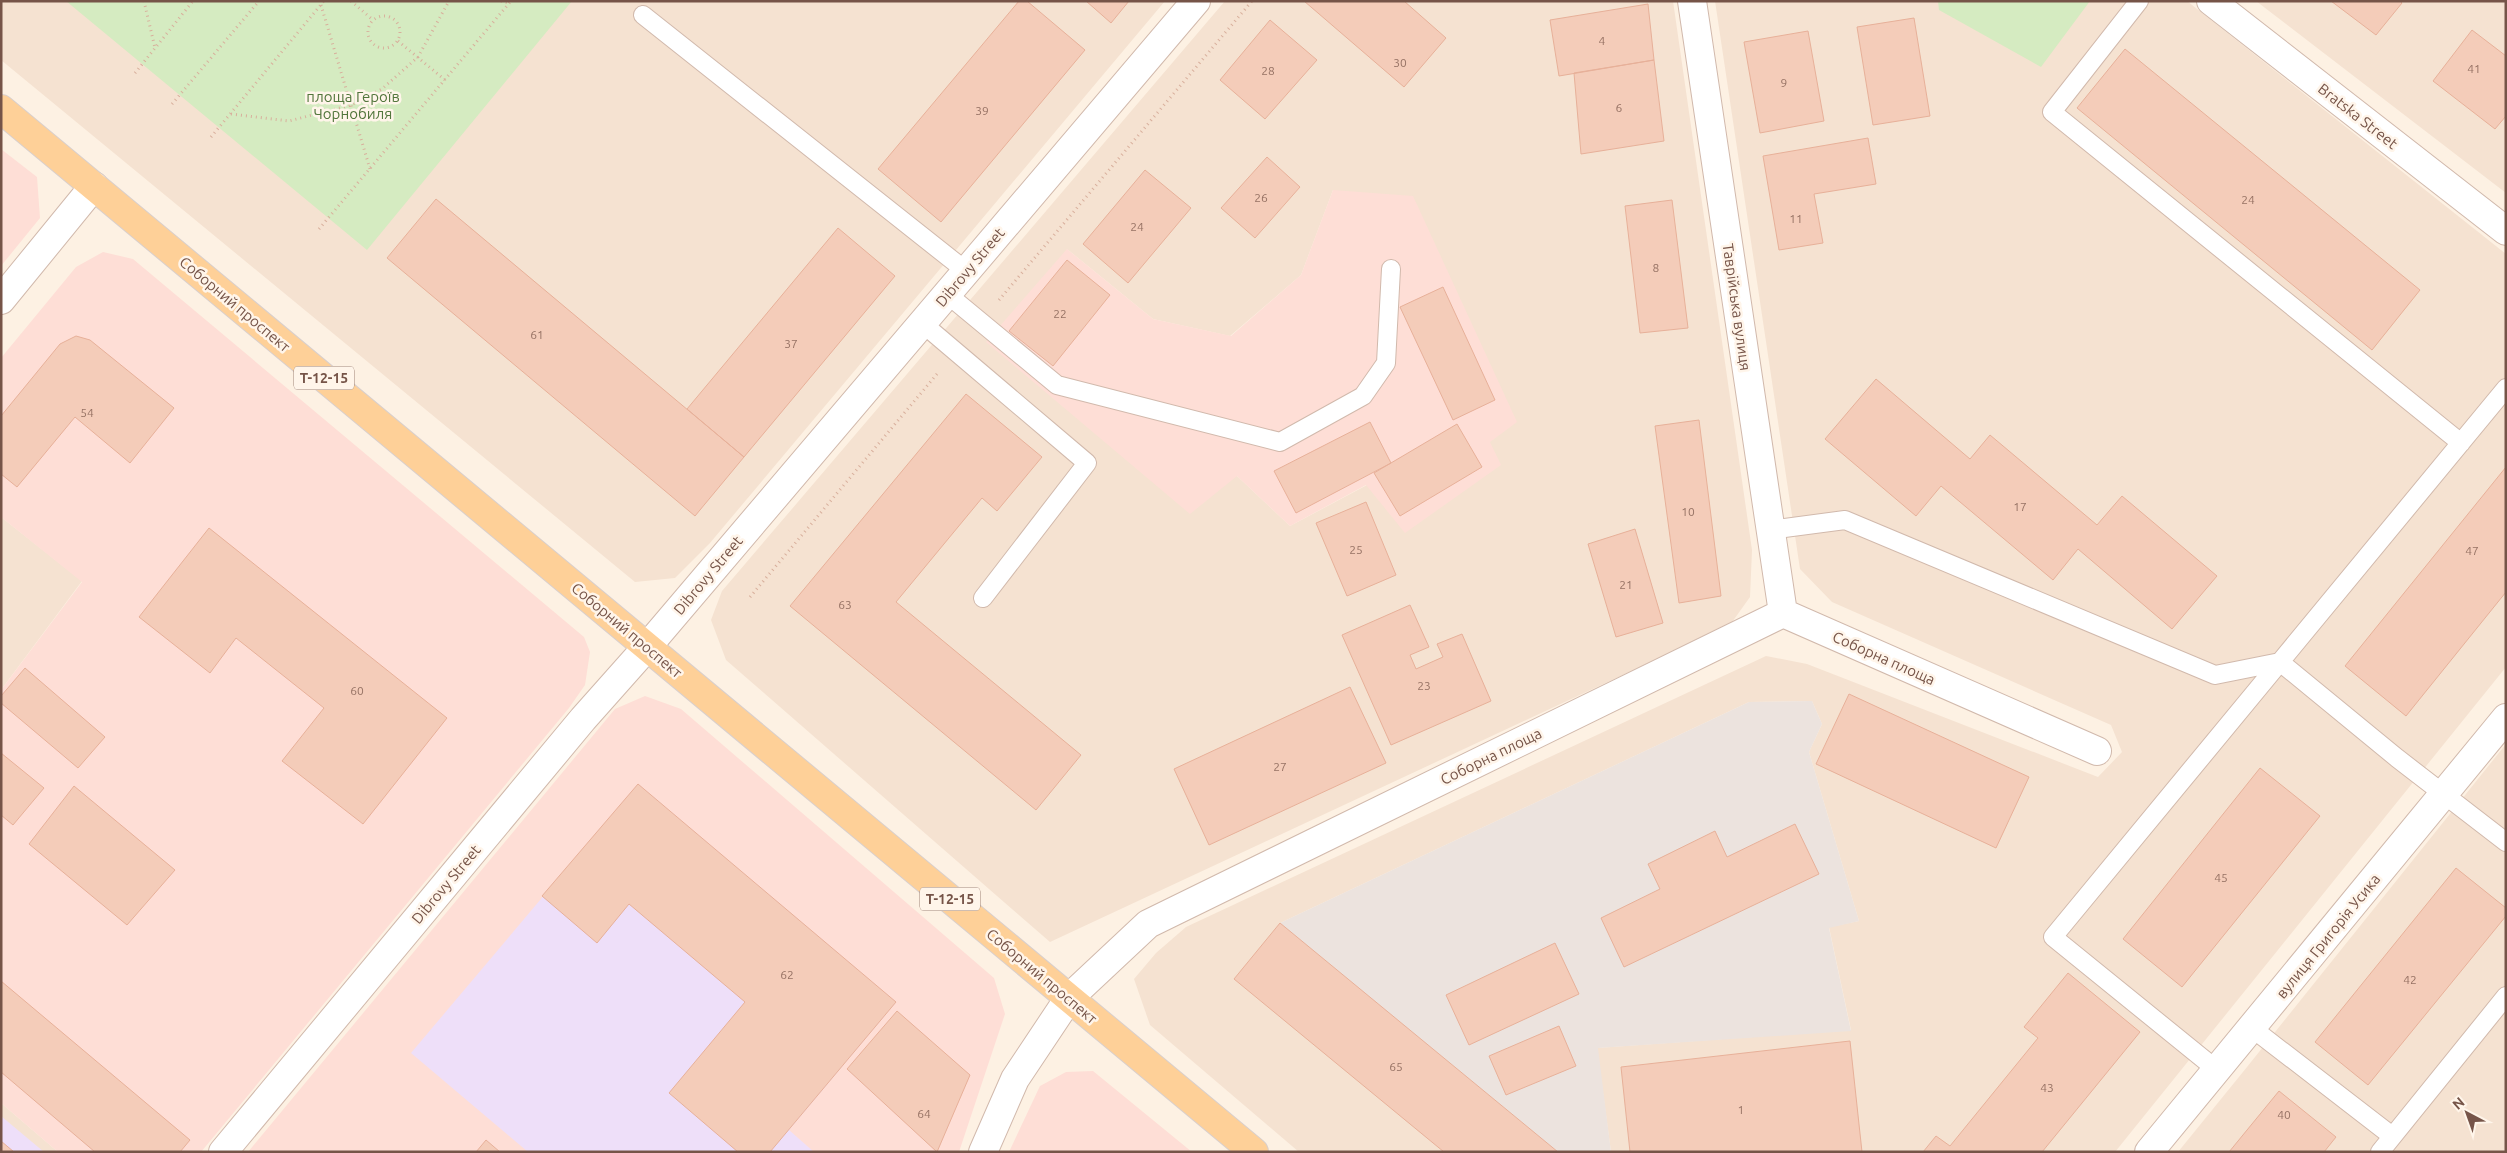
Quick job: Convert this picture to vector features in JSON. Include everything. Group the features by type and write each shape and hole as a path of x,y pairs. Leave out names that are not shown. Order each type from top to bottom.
{"main road":[{"name":"Соборний проспект","path":"1,109 1254,1152"}],"street":[{"name":"Dibrovy Street","path":"223,1152 583,719 647,647 1196,1"},
{"name":"Таврійська вулиця","path":"1692,1 1783,613"},
{"name":"Bratska Street","path":"2211,1 2506,230"},
{"path":"1,300 94,186"},
{"name":"Соборна площа","path":"983,1152 1015,1079 1069,998 1148,924 1783,613 2097,751"},
{"name":"вулиця Григорія Усика","path":"2149,1152 2506,718"}],"lane":[{"path":"2139,1 2052,112 2461,443"},
{"path":"643,15 966,272"},
{"path":"947,294 1057,385 1280,442 1363,396 1386,363 1390,269"},
{"path":"922,323 1087,463 983,598"},
{"path":"2217,1070 2053,937 2506,388"},
{"path":"1770,530 1845,520 2214,675 2280,662"},
{"path":"2280,662 2444,795 2506,842"},
{"path":"2380,1152 2506,996"},
{"path":"2252,1028 2392,1136"}],"path":[{"path":"144,1 155,48"},
{"path":"135,73 194,1"},
{"path":"172,104 259,1"},
{"path":"351,1 373,20"},
{"path":"231,114 289,121 351,105 382,89 418,57 449,1"},
{"path":"501,1 510,2"},
{"path":"319,229 510,2"},
{"path":"323,3 370,169"},
{"path":"211,137 323,3"},
{"path":"385,16 395,19 400,28 398,41 386,48 376,46 371,42 368,31 373,20 385,16"},
{"path":"398,41 445,80"}],"shaded area":[{"path":"1,1 1165,1 710,543 675,578 635,582 1,60"},
{"path":"1225,1 1673,1 1752,550 1750,597 1730,625 1050,942 726,660 711,620 722,591","holes":["1333,190 1367,485 1290,526 1237,476 1067,249 1153,319 1230,336 1301,275"]},
{"path":"1715,1 2187,1 2506,254 2506,667 2115,1152 1611,1152 1597,1048 1851,1030 1829,927 1859,921 1809,752 1822,724 1812,701 1749,702 1280,923 1558,1152 1299,1152 1150,1025 1134,979 1156,953 1186,927 1766,656 1807,664 2098,777 2122,752 2111,725 1832,602 1800,569"},
{"path":"2256,1 2506,1 2506,193"},
{"path":"1,149 37,177 40,218 1,266"},
{"path":"1333,190 1413,196 1517,422 1490,442 1501,465 1405,533 1366,485 1290,526 1237,476 1190,514 986,342 1067,249 1153,319 1231,336 1301,275"},
{"path":"103,252 133,259 584,637 590,652 585,685 569,708 201,1152 58,1152 1,1103 1,690 82,582 1,517 1,358 76,267"},
{"path":"1,517 82,581 1,690"},
{"path":"645,696 681,709 994,978 1005,1014 959,1152 248,1152 615,709"},
{"path":"1812,701 1822,724 1809,752 1859,921 1829,928 1851,1031 1598,1048 1611,1152 1558,1152 1280,923 1749,702"},
{"path":"2506,744 2506,1152 2178,1152 2247,1067"},
{"path":"638,784 896,1002 789,1130 814,1152 528,1152 411,1053"},
{"path":"1093,1071 1192,1152 1009,1152 1040,1086 1066,1072"},
{"path":"1,1103 58,1152 1,1152"},
{"path":"1,1116 44,1152 1,1152"}],"green space":[{"name":"площа Героїв Чорнобиля","path":"66,1 572,1 367,250"},
{"path":"1938,1 2090,1 2041,67 1939,10"}],"building":[{"path":"1019,1 1027,1 1085,50 941,222 878,169"},
{"path":"1086,1 1129,1 1111,23"},
{"path":"1304,1 1404,1 1446,38 1404,87"},
{"path":"2331,1 2400,1 2402,3 2376,35"},
{"path":"1648,4 1654,60 1559,76 1550,20"},
{"path":"1914,18 1930,116 1873,125 1857,27"},
{"path":"1270,20 1317,60 1265,119 1220,80"},
{"path":"2472,30 2506,56 2506,116 2495,129 2433,81"},
{"path":"1808,31 1824,121 1760,133 1744,42"},
{"path":"2125,49 2420,290 2372,350 2077,108"},
{"path":"1654,60 1664,141 1581,154 1574,73"},
{"path":"1868,138 1876,184 1814,194 1823,243 1779,250 1763,156"},
{"path":"1267,157 1300,187 1255,238 1221,208"},
{"path":"1145,170 1191,208 1128,283 1083,244"},
{"path":"436,199 744,457 695,516 387,258"},
{"path":"1672,200 1688,328 1640,333 1625,206"},
{"path":"838,228 895,276 744,457 687,409"},
{"path":"1067,260 1110,295 1053,366 1009,331"},
{"path":"1443,287 1495,400 1453,420 1400,307"},
{"path":"76,336 90,340 174,408 130,463 75,417 17,487 1,474 1,416 60,344"},
{"path":"1876,379 1970,459 1990,435 2097,525 2122,496 2217,576 2172,629 2078,549 2053,580 1941,486 1916,516 1825,439"},
{"path":"966,394 1042,457 997,511 982,498 896,602 1081,755 1036,810 790,606"},
{"path":"1699,420 1721,596 1679,603 1655,426"},
{"path":"1370,422 1391,463 1296,513 1274,471"},
{"path":"1457,424 1482,467 1400,516 1374,473"},
{"path":"2506,467 2506,592 2406,716 2345,666"},
{"path":"1366,502 1396,575 1347,596 1316,523"},
{"path":"209,528 447,718 363,824 282,761 324,708 236,638 210,673 139,617"},
{"path":"1635,529 1663,623 1616,637 1588,544"},
{"path":"1410,605 1429,647 1410,655 1416,669 1443,657 1437,644 1462,634 1491,701 1391,745 1342,635"},
{"path":"25,668 105,737 78,768 1,703 1,696"},
{"path":"1350,687 1386,763 1209,845 1174,769"},
{"path":"1849,694 2029,777 1996,848 1816,764"},
{"path":"1,753 44,788 13,825 1,815"},
{"path":"2260,768 2320,816 2182,987 2123,939"},
{"path":"638,784 896,1002 770,1152 738,1152 669,1093 745,1002 629,904 597,943 542,896"},
{"path":"74,786 175,870 127,925 29,844"},
{"path":"1795,824 1819,874 1624,967 1601,918 1660,889 1648,864 1715,831 1727,857"},
{"path":"2456,868 2506,908 2506,916 2368,1085 2315,1042"},
{"path":"1280,923 1558,1152 1444,1152 1234,979"},
{"path":"1555,943 1579,994 1469,1045 1446,995"},
{"path":"2068,973 2140,1032 2042,1152 1923,1152 1936,1136 1950,1146 2038,1038 2024,1027"},
{"path":"1,981 190,1140 180,1152 95,1152 1,1072"},
{"path":"897,1011 970,1075 937,1152 847,1069"},
{"path":"1559,1026 1576,1066 1506,1095 1489,1056"},
{"path":"1850,1041 1862,1152 1630,1152 1621,1067"},
{"path":"2279,1091 2336,1137 2324,1152 2229,1152"},
{"path":"486,1140 500,1152 476,1152"},
{"path":"1,1141 14,1152 1,1152"}]}
